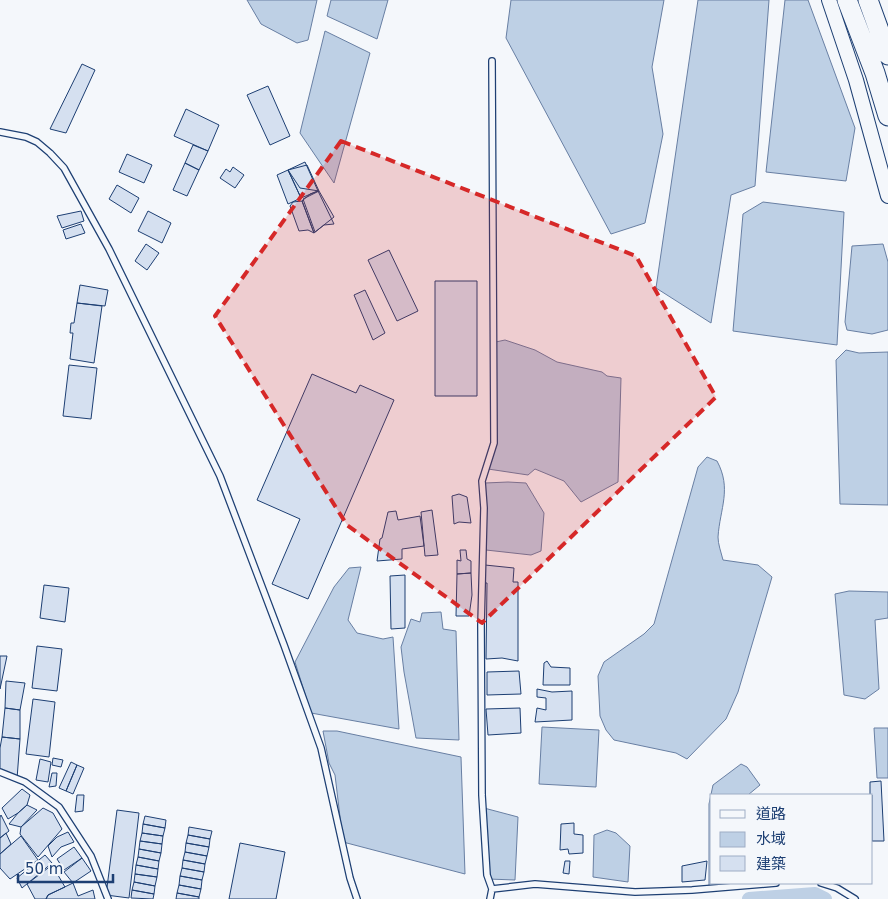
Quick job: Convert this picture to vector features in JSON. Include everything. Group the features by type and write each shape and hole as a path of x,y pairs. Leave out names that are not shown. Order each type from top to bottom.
{"highway":[{"path":"847,0 888,116"},
{"path":"868,0 888,54"}],"street":[{"path":"828,0 856,80 888,196"}],"lane":[{"path":"490,899 492,889 487,876 483,813 481,625 484,508 482,482 494,444 492,60"},
{"path":"0,132 26,136 37,142 50,152 64,168 109,249 220,476 321,748 350,878 357,899"},
{"path":"0,772 25,782 59,807 91,856 108,899"},
{"path":"492,889 535,884 635,892 692,890 764,884"},
{"path":"824,884 837,888 855,899"}],"highlighted area":[{"path":"341,141 636,256 716,397 482,623 347,525 215,316"}],"water":[{"path":"247,0 317,0 308,40 297,43 261,24"},
{"path":"331,0 388,0 377,39 327,16"},
{"path":"511,0 664,0 652,67 663,134 645,223 611,234 506,38"},
{"path":"698,0 769,0 755,186 731,195 711,323 656,288"},
{"path":"785,0 808,0 855,128 846,181 766,172"},
{"path":"325,31 370,53 334,183 300,133"},
{"path":"763,202 844,212 837,345 733,331 743,214"},
{"path":"883,244 888,262 888,330 872,334 847,330 845,322 852,246"},
{"path":"505,340 535,350 557,362 621,378 618,482 581,502 564,481 535,469 528,475 488,469 492,453 491,343"},
{"path":"846,350 859,353 888,352 888,505 840,504 836,360"},
{"path":"707,457 717,461 724,481 724,499 718,537 723,560 758,565 772,577 738,692 726,719 687,759 676,753 614,740 606,730 600,716 598,676 604,662 644,634 654,624 698,467"},
{"path":"485,483 526,483 544,513 541,551 531,555 486,550"},
{"path":"361,567 348,620 357,633 383,639 393,637 399,729 311,713 295,662 334,587 349,568"},
{"path":"849,591 888,592 888,618 875,620 879,689 865,699 844,695 835,594"},
{"path":"441,612 443,629 456,631 459,740 416,738 404,672 401,647 411,619 420,622 422,613"},
{"path":"542,727 599,730 596,787 539,784"},
{"path":"874,728 888,728 888,778 877,778"},
{"path":"323,731 337,731 461,757 465,874 343,842 335,775 329,763"},
{"path":"741,764 747,767 760,785 749,794 711,794 713,785"},
{"path":"710,799 710,884 741,884 709,886"},
{"path":"484,808 518,817 515,880 488,879"},
{"path":"607,830 616,833 630,846 628,882 593,877 594,835"}],"building":[{"path":"82,64 95,70 66,133 50,129"},
{"path":"268,86 290,136 270,145 247,95"},
{"path":"186,109 219,125 208,151 174,136"},
{"path":"193,145 208,151 199,170 185,163"},
{"path":"127,154 152,165 144,183 119,172"},
{"path":"305,162 318,191 301,198 288,170"},
{"path":"185,163 199,170 187,196 173,190"},
{"path":"307,165 319,191 300,188 288,170"},
{"path":"233,167 244,175 235,188 220,178 226,169 230,172"},
{"path":"288,170 301,198 288,204 277,175"},
{"path":"117,185 139,198 131,213 109,199"},
{"path":"318,191 334,224 324,225 314,233 302,201 310,194"},
{"path":"319,191 334,217 315,232 303,199"},
{"path":"302,201 314,233 308,230 299,231 290,206 293,202"},
{"path":"81,211 84,221 62,228 57,216"},
{"path":"148,211 171,223 162,243 138,231"},
{"path":"81,224 85,233 66,239 63,230"},
{"path":"146,244 159,253 147,270 135,261"},
{"path":"389,250 418,311 397,321 368,260"},
{"path":"435,281 477,281 477,396 435,396"},
{"path":"80,285 108,290 105,306 77,303"},
{"path":"365,290 385,333 373,340 354,295"},
{"path":"77,303 102,306 94,363 70,359 73,333 70,333 71,323 74,323"},
{"path":"69,365 97,368 91,419 63,416"},
{"path":"312,374 356,393 360,385 394,400 308,599 272,584 300,519 257,500"},
{"path":"459,494 467,497 471,523 459,522 454,524 452,496"},
{"path":"432,510 438,555 425,556 421,512"},
{"path":"396,511 398,520 420,516 424,546 402,549 402,559 377,561 380,539 382,538 388,512"},
{"path":"460,550 466,550 467,559 471,561 471,573 457,574 457,560 461,561"},
{"path":"485,565 514,568 513,582 518,582 518,661 502,658 486,659 487,583 484,583"},
{"path":"471,573 472,595 469,616 456,616 457,574"},
{"path":"405,575 405,628 391,629 390,576"},
{"path":"44,585 69,588 65,622 40,618"},
{"path":"37,646 62,649 57,691 32,688"},
{"path":"0,656 7,656 0,689"},
{"path":"547,661 551,667 570,668 570,685 543,685 544,663"},
{"path":"519,671 521,694 487,695 487,672"},
{"path":"6,681 25,683 20,710 5,708"},
{"path":"537,689 552,692 572,691 572,720 535,722 537,708 546,710 546,698 537,697"},
{"path":"33,699 55,702 49,757 26,754"},
{"path":"5,708 20,710 20,739 2,737"},
{"path":"520,708 521,733 488,735 486,709"},
{"path":"2,737 20,739 17,779 0,772"},
{"path":"53,758 63,760 61,767 52,765"},
{"path":"40,759 51,762 48,782 36,780"},
{"path":"71,762 77,765 66,791 59,788"},
{"path":"77,765 84,768 73,794 66,791"},
{"path":"52,773 57,773 56,786 49,787"},
{"path":"881,781 884,841 873,841 873,794 870,794 870,782"},
{"path":"22,789 30,795 27,805 8,819 2,808"},
{"path":"77,795 84,795 83,811 75,812"},
{"path":"27,805 37,810 21,827 9,824 18,813"},
{"path":"43,808 53,813 62,829 38,857 20,834 21,827"},
{"path":"117,810 139,813 129,898 106,895"},
{"path":"1,815 9,831 0,838 0,817"},
{"path":"145,816 166,820 165,828 143,824"},
{"path":"574,823 574,834 583,835 583,853 569,854 568,849 560,850 561,824"},
{"path":"143,824 165,828 163,836 142,833"},
{"path":"189,827 212,831 210,839 188,835"},
{"path":"68,832 74,842 61,847 52,857 48,846 57,837"},
{"path":"6,833 11,844 0,854 0,838"},
{"path":"142,833 163,836 162,844 140,841"},
{"path":"188,835 210,839 209,847 186,843"},
{"path":"21,836 38,860 10,879 0,868 0,854"},
{"path":"140,841 162,844 161,853 139,849"},
{"path":"186,843 209,847 207,856 185,852"},
{"path":"240,843 285,852 276,899 229,899"},
{"path":"74,847 82,858 64,870 57,859"},
{"path":"139,849 161,853 159,861 138,857"},
{"path":"185,852 207,856 205,864 183,860"},
{"path":"45,855 52,863 22,888 17,878"},
{"path":"138,857 159,861 158,869 136,865"},
{"path":"82,858 91,871 73,883 64,872"},
{"path":"183,860 205,864 204,872 182,868"},
{"path":"565,861 570,861 569,874 563,873"},
{"path":"707,861 705,880 682,882 682,866"},
{"path":"52,865 65,887 48,895 46,899 35,899 27,884"},
{"path":"136,865 158,869 157,877 135,874"},
{"path":"182,868 204,872 202,880 180,876"},
{"path":"135,874 157,877 155,886 134,882"},
{"path":"180,876 202,880 201,889 179,885"},
{"path":"134,882 155,886 154,894 132,890"},
{"path":"73,883 78,896 93,890 95,899 46,899 48,895"},
{"path":"179,885 201,889 199,897 177,893"},
{"path":"132,890 154,894 153,899 131,898"},
{"path":"177,893 199,897 199,899 176,899"}],"waterway":[{"path":"749,899 815,894 825,899"}]}
